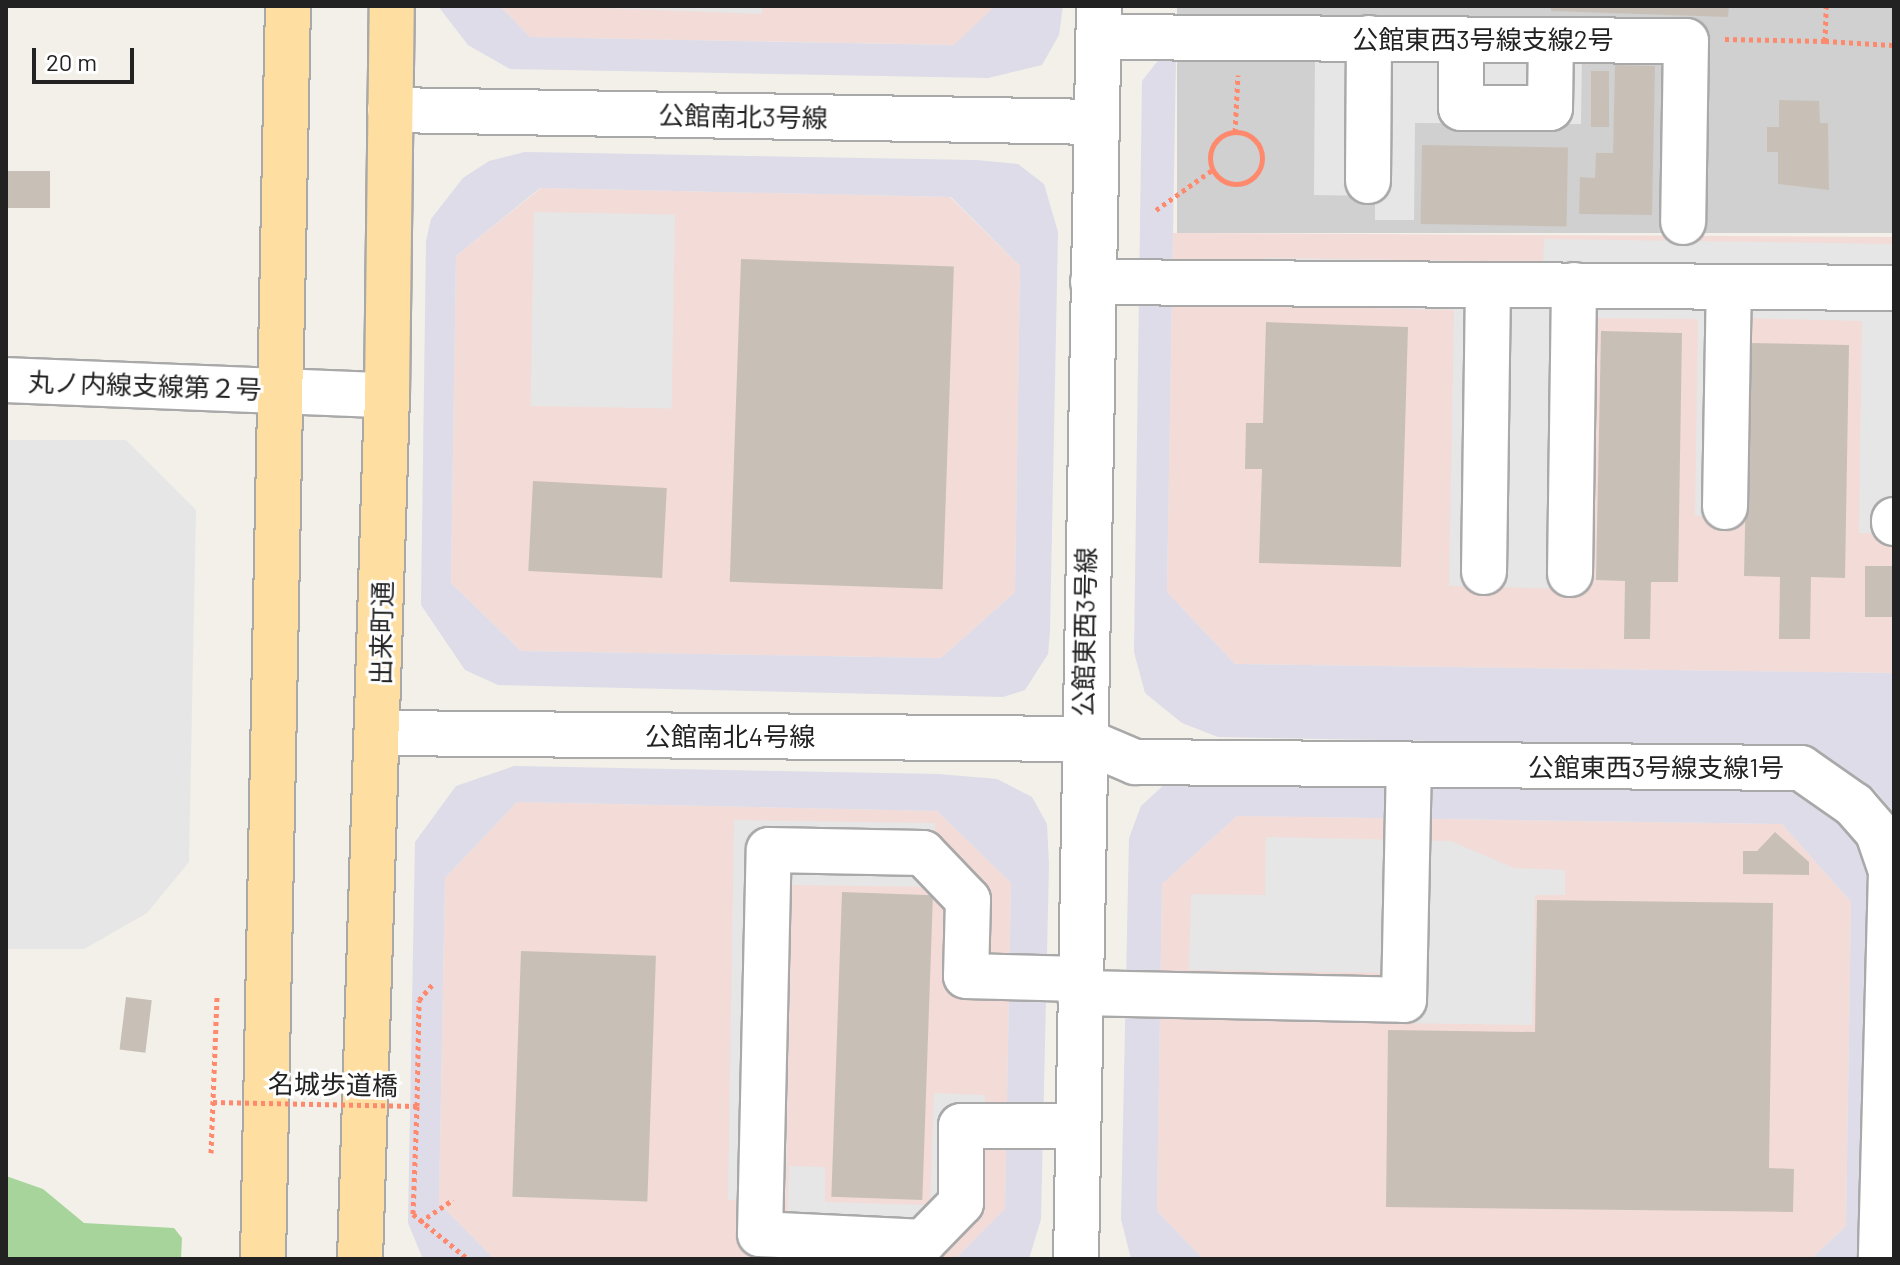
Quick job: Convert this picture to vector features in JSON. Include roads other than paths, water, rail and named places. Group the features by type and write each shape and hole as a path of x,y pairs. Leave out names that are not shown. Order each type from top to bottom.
{"main road":[{"path":"263,1259 284,390 288,6"},
{"name":"出来町通","path":"360,1259 387,395 392,6"}],"street":[{"name":"公館東西3号線支線2号","path":"1099,22 1369,38 1686,41 1683,222"},
{"name":"公館東西3号線","path":"1076,1259 1081,739 1099,22"},
{"path":"1368,181 1369,38"},
{"path":"1461,39 1461,108 1550,108 1551,40"},
{"name":"公館南北3号線","path":"390,110 1096,122"},
{"path":"1093,282 1894,288"},
{"path":"1484,572 1488,285"},
{"path":"1570,574 1574,285"},
{"path":"1725,507 1729,287"},
{"name":"丸ノ内線支線第２号","path":"6,380 387,395"},
{"name":"公館南北4号線","path":"378,733 1081,739"},
{"name":"公館東西3号線支線1号","path":"1081,739 1135,762 1801,768 1854,805 1878,833 1891,871 1881,1259"},
{"path":"1077,1126 961,1126 961,1203 923,1242 760,1234 769,850 923,853 968,900 966,976 1079,986 1404,1000 1409,765"}]}
